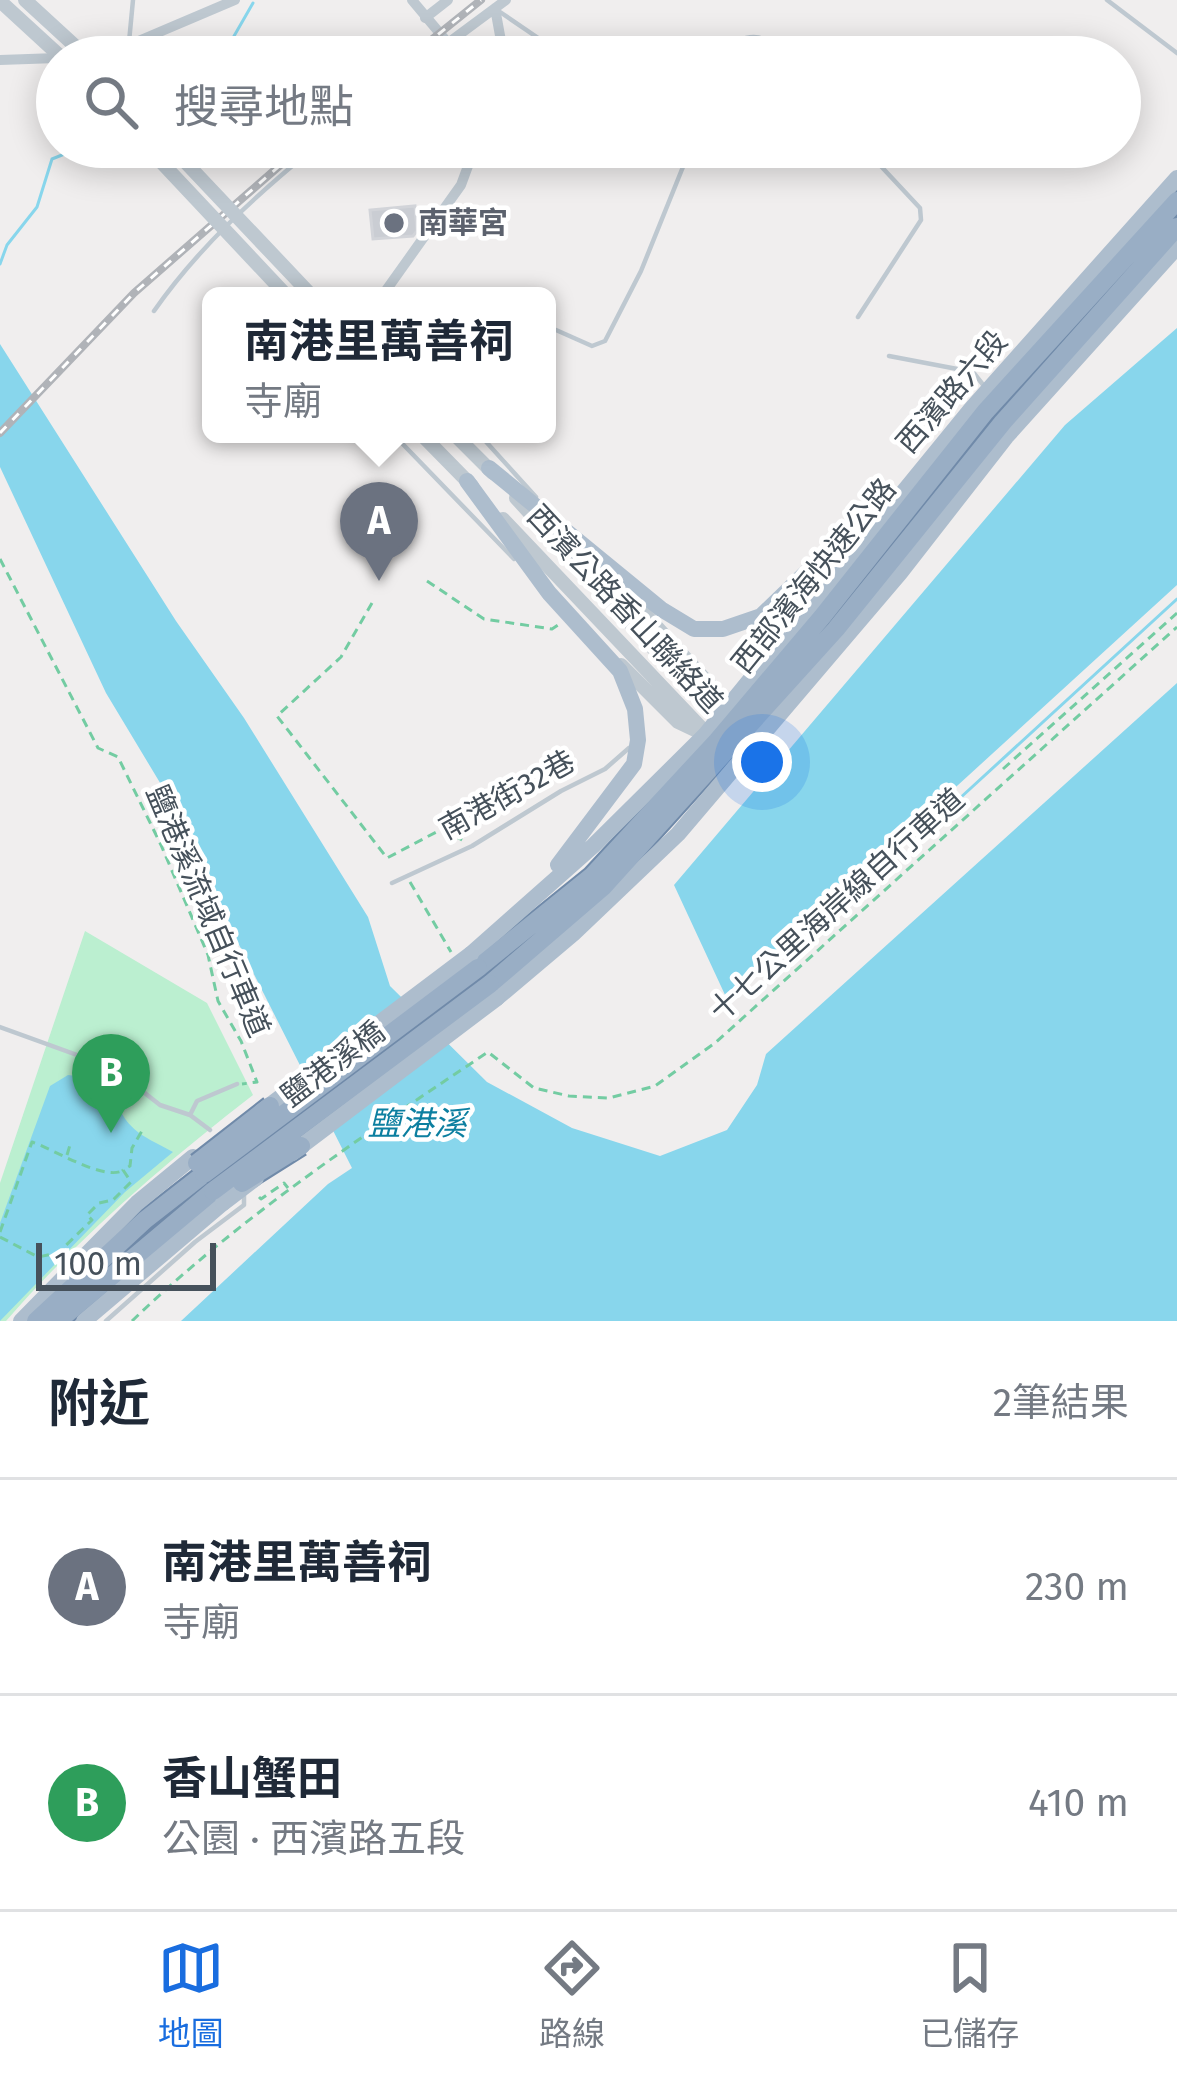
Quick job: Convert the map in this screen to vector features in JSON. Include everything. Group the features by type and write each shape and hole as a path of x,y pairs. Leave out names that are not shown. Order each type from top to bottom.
{"highway":[{"name":"西部濱海快速公路","path":"735,731 985,412 1177,201"},
{"name":"西部濱海快速公路","path":"479,974 592,877 716,741 735,731 836,629 1003,422 1177,227"},
{"name":"鹽港溪橋","path":"208,1181 479,974"},
{"path":"36,1321 208,1181 266,1101"},
{"path":"208,1181 301,1146"},
{"path":"58,1321 150,1229"}],"main road":[{"name":"西濱路六段","path":"479,974 573,934 678,834 735,731 866,534 1177,178"},
{"name":"西濱路六段","path":"735,731 900,573 1006,436 1177,248"},
{"path":"489,468 661,609 694,629 723,629 760,616 815,564 866,534"},
{"path":"467,481 549,593 620,671 635,709 638,740 634,764 573,848 520,909 479,974"},
{"path":"520,909 716,741"},
{"name":"鹽港溪橋","path":"266,1101 479,974"},
{"name":"鹽港溪橋","path":"301,1146 479,974"},
{"path":"21,1321 136,1203 208,1181"},
{"path":"84,1321 208,1181"}],"street":[{"path":"25,0 64,36"},
{"path":"150,36 235,0"},
{"path":"412,0 442,36"},
{"path":"425,18 448,0"},
{"path":"0,1 38,36"},
{"path":"458,36 501,4"},
{"path":"501,4 501,36"},
{"path":"0,60 36,58"},
{"path":"168,168 279,287"},
{"path":"191,168 303,287"},
{"path":"388,287 461,185 468,168"},
{"name":"西濱公路香山聯絡道","path":"431,443 716,741"},
{"name":"西濱公路香山聯絡道","path":"463,443 735,731"},
{"path":"573,536 713,688 735,731"},
{"path":"549,593 678,722 716,741"}],"lane":[{"path":"130,36 133,0"},
{"path":"1107,0 1177,52"},
{"path":"501,4 540,36"},
{"path":"154,311 217,235 292,168"},
{"path":"556,330 592,346 605,341 641,272 683,168"},
{"path":"858,317 921,220 920,208 883,168"},
{"path":"889,356 973,372 988,390"},
{"path":"402,443 549,593"},
{"path":"487,443 573,536"},
{"name":"南港街32巷","path":"392,883 472,846 561,790 605,769 638,740"},
{"path":"0,1027 112,1068 160,1105 190,1115 210,1130"},
{"path":"190,1115 197,1101 237,1084"},
{"path":"106,1321 195,1241 244,1205 245,1175"}],"path":[{"name":"鹽港溪流域自行車道","path":"0,559 98,748 118,757 161,845 208,955 218,1000 257,1082 237,1084"},
{"path":"427,581 484,619 552,629 569,616"},
{"path":"371,603 341,657 277,716 387,858 442,829 472,846"},
{"path":"1003,769 1177,614"},
{"name":"十七公里海岸線自行車道","path":"132,1321 168,1286 308,1173 488,1052 534,1088 569,1096 609,1098 655,1087 715,1043 1177,627"},
{"path":"406,875 479,974"},
{"path":"257,1082 266,1101"},
{"path":"123,1170 130,1182 113,1200 99,1203 87,1214 92,1220 58,1253 38,1257 0,1235 32,1142 112,1175 130,1166 132,1148 143,1129"},
{"path":"66,1156 70,1145"}],"green space":[{"path":"85,931 207,1003 253,1095 124,1202 6,1321 0,1321 0,1183"}],"water":[{"path":"1177,328 1177,585 726,997 674,885 1065,425"},
{"name":"鹽港溪","path":"0,344 368,917 390,986 487,1082 572,1128 660,1156 727,1130 757,1085 766,1054 1177,683 1177,1321 181,1321 328,1184 352,1168 228,923 183,821 106,693 0,467"},
{"path":"68,1075 92,1078 114,1092 128,1123 173,1152 125,1192 0,1321 0,1223 50,1086"}],"building":[{"name":"南華宮","path":"415,206 417,231 413,236 373,239 370,210"}],"waterway":[{"path":"234,36 253,3"},
{"path":"0,264 7,245 37,207 49,168"},
{"path":"959,799 1177,599"}],"railway":[{"path":"436,36 481,0"},
{"path":"0,433 134,293 277,168"}],"place":[{"name":"南華宮","path":"394,223"},
{"name":"南港里萬善祠","path":"379,581"},
{"name":"香山蟹田","path":"111,1133"}]}
